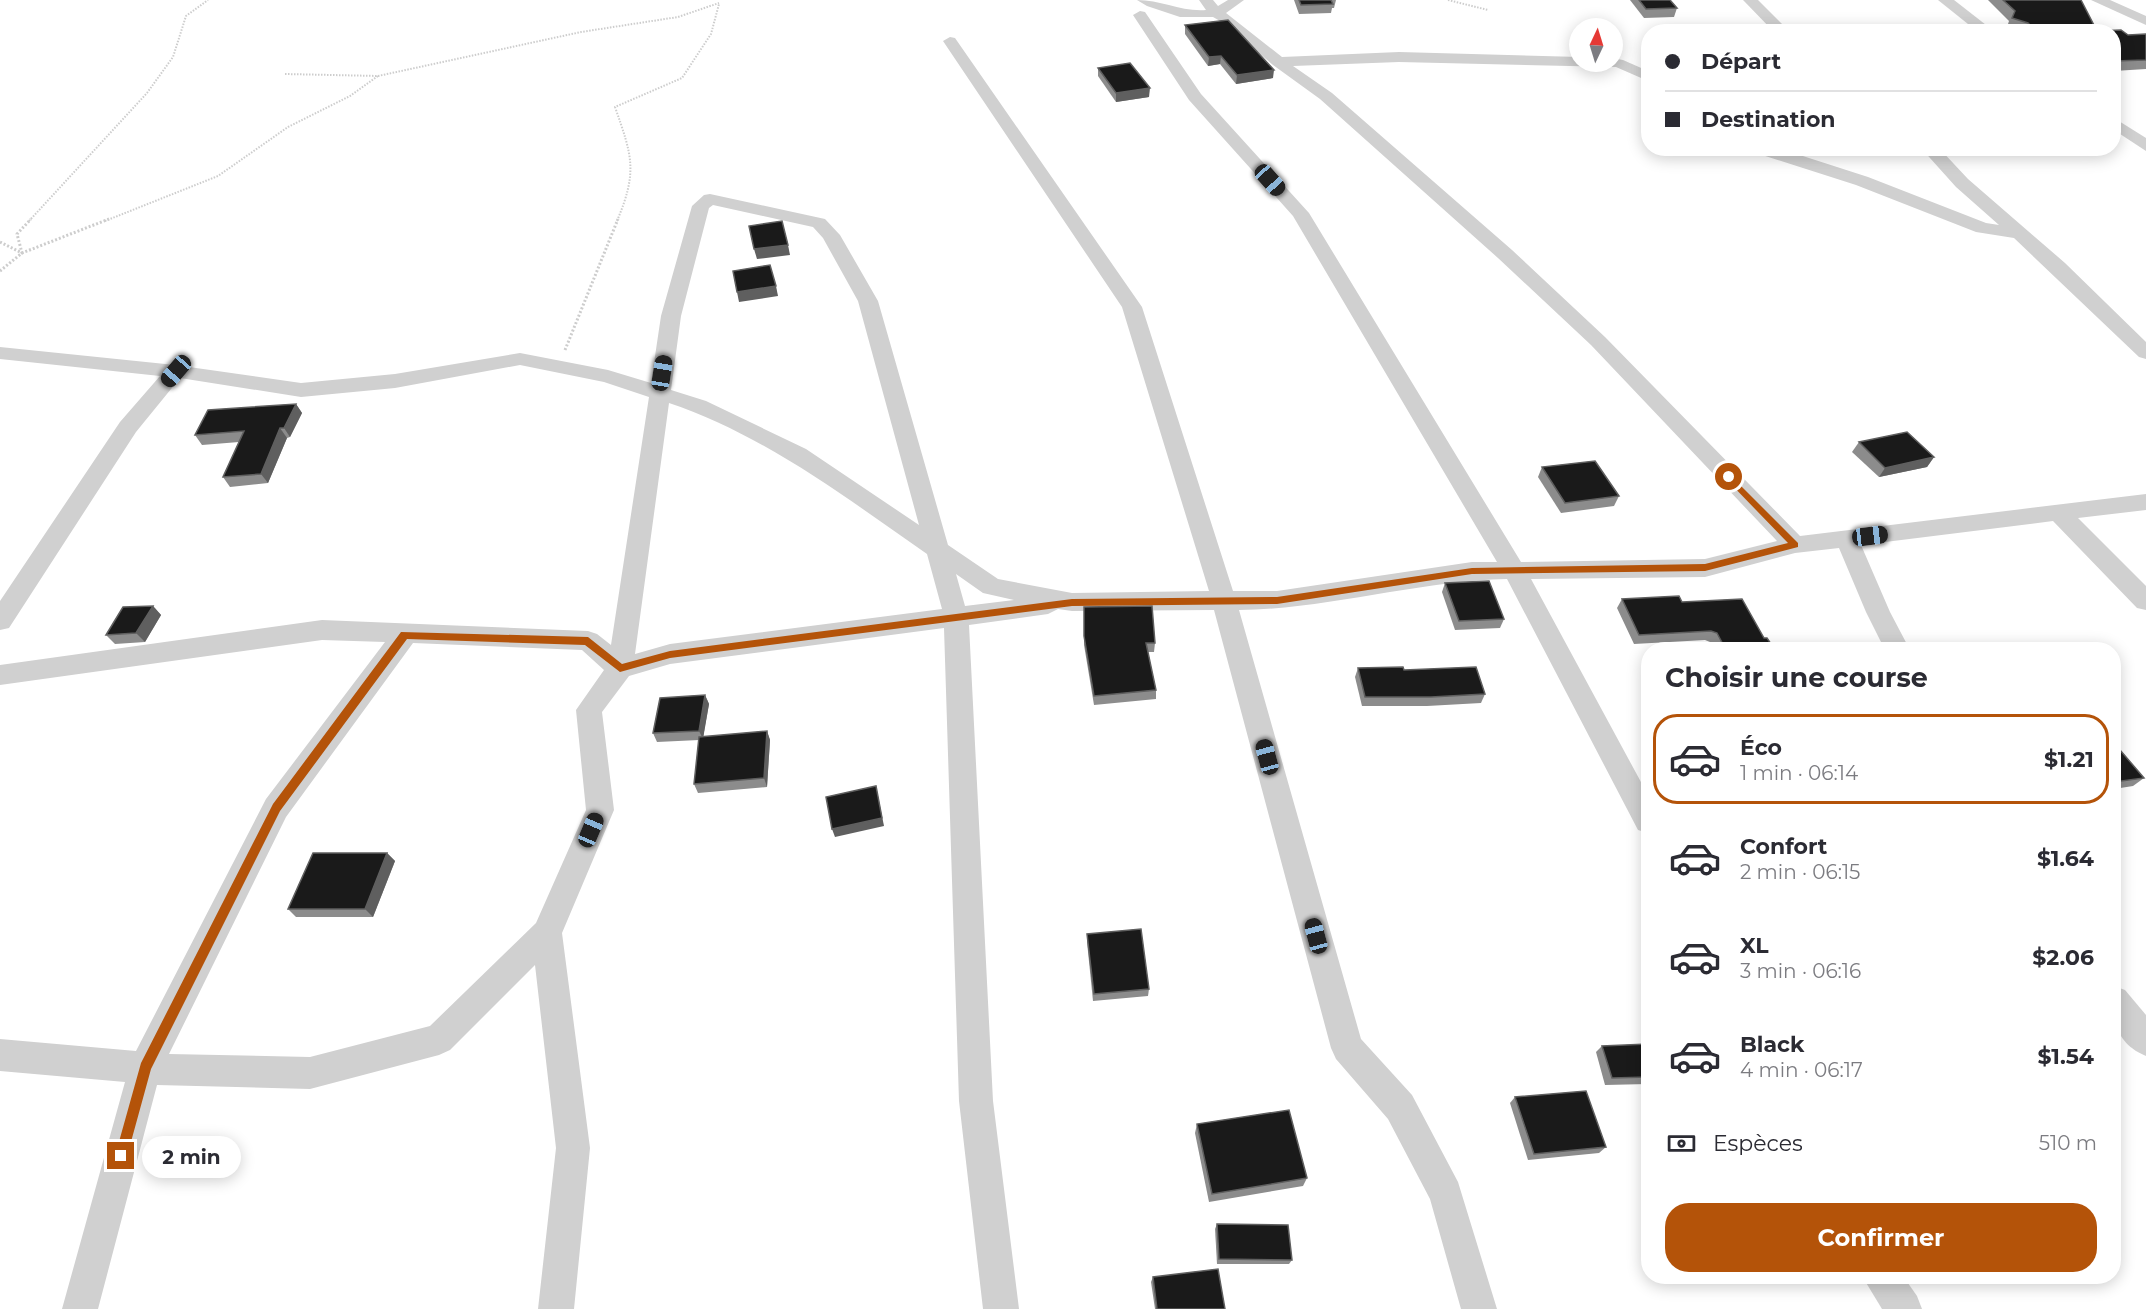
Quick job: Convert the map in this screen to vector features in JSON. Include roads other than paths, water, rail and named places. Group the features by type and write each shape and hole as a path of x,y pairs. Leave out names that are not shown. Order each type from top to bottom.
{"street":[{"path":"1142,8 1159,8 1197,14 1211,6 1237,0"},
{"path":"1750,0 1775,24"},
{"path":"1945,0 1978,24"},
{"path":"2098,0 2146,21"},
{"path":"1211,6 1278,62 1326,96 1514,262 1598,341 1795,545"},
{"path":"1142,8 1195,97 1300,213 1514,570 1641,808"},
{"path":"950,41 1132,307 1224,600 1347,1048 1400,1107 1446,1194 1479,1309"},
{"path":"1278,62 1399,57 1618,63 1641,73"},
{"path":"2121,128 2146,146"},
{"path":"1784,156 1862,181 1982,228 2019,233"},
{"path":"1937,156 1962,183 2058,267 2146,353"},
{"path":"0,1055 182,1071 310,1073 439,1039 547,933 600,810 589,710 620,668 658,392 671,316 701,206 710,199 819,223 831,235 868,301 956,617 976,1101 1000,1309"},
{"path":"0,353 176,371 301,390 395,381 520,359 608,375 699,406 798,454 992,588 1072,602"},
{"path":"0,621 128,427 176,371"},
{"path":"620,668 670,654 1072,602 1277,600 1472,571 1705,568 1795,545 2146,502"},
{"path":"2059,513 2146,601"},
{"path":"1847,539 1878,612 1894,642"},
{"path":"0,675 322,630 588,641 620,668"},
{"path":"80,1309 145,1068 276,808 405,635"},
{"path":"547,933 573,1149 556,1309"},
{"path":"2121,1010 2146,1040"},
{"path":"1886,1284 1904,1309"}]}
